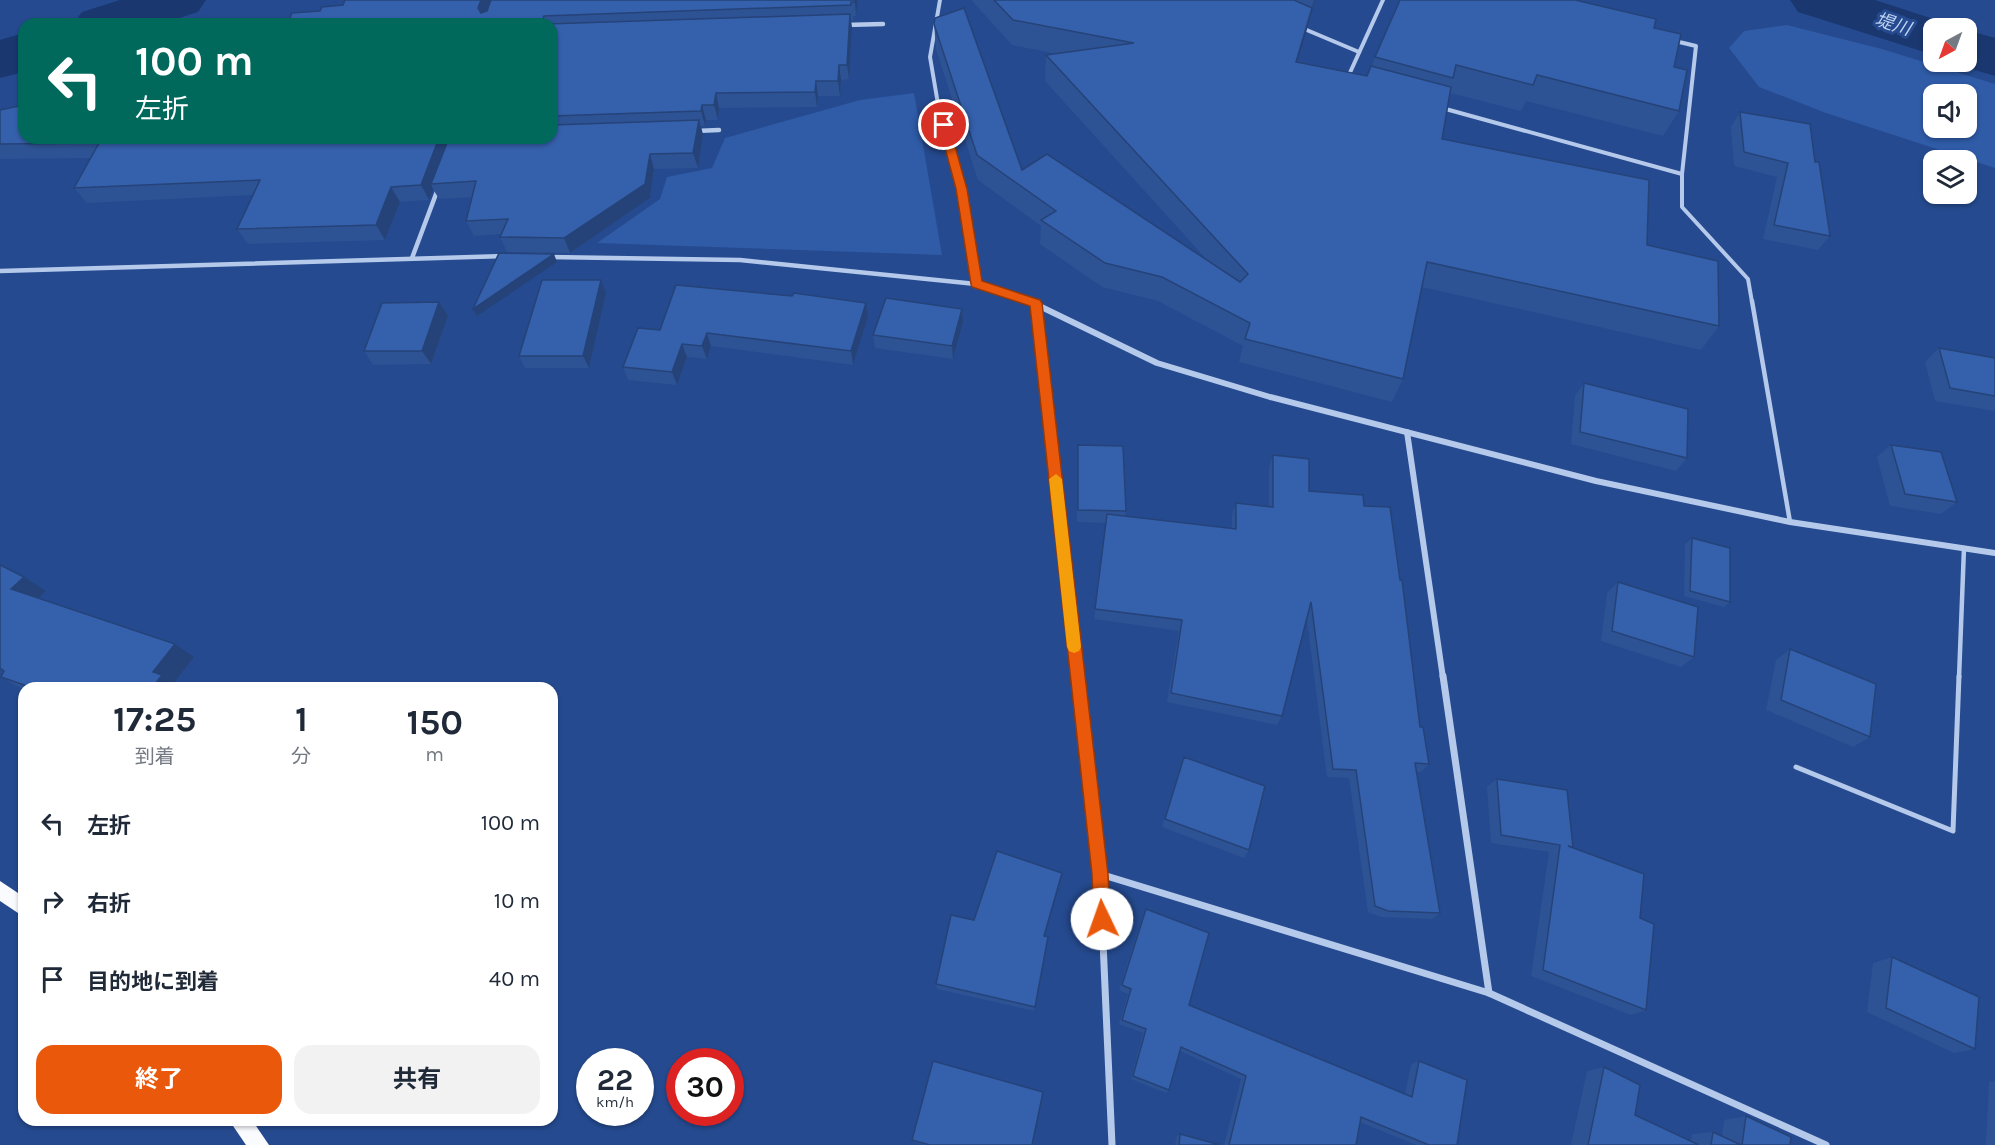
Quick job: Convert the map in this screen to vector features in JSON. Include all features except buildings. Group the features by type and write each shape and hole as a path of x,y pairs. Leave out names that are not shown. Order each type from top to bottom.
{"main road":[{"path":"0,890 18,904"},
{"path":"243,1126 259,1145"}],"street":[{"path":"836,26 883,24"},
{"path":"683,131 719,130"},
{"path":"412,258 440,182"},
{"path":"0,271 516,256"},
{"path":"540,257 740,260 976,284 1036,303 1157,363 1270,397 1596,481 1790,522 1995,552"},
{"path":"1036,303 1100,874 1112,1145"},
{"path":"1407,432 1489,993"},
{"path":"1100,874 1489,993 1826,1145"}],"lane":[{"path":"940,0 930,57 938,104 962,189 976,284"},
{"path":"1346,82 1383,0"},
{"path":"1300,27 1359,52"},
{"path":"1674,41 1696,46 1682,174 1682,207 1748,279 1790,522"},
{"path":"1436,106 1682,174"},
{"path":"1796,767 1953,831 1964,548"}],"shaded area":[{"path":"1787,25 1923,62 1923,72 1956,72 1995,84 1995,168 1977,162 1977,150 1940,150 1826,113 1759,87 1729,48 1744,31"},
{"path":"914,93 942,255 597,243 660,199 667,177 712,168 725,138 860,100"}],"waterway":[{"name":"堤川","path":"121,18 178,0"},
{"name":"堤川","path":"1818,0 1923,34"},
{"name":"堤川","path":"1977,52 1995,58"},
{"name":"堤川","path":"0,60 18,53"}],"slow traffic":[{"path":"1056,479 1074,647"}],"route":[{"path":"944,125 962,189 976,284 1036,303 1100,874 1102,919"}]}
